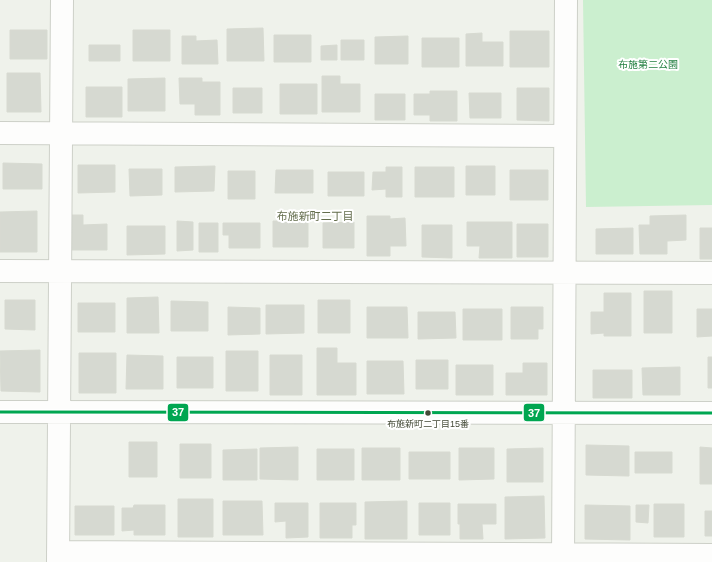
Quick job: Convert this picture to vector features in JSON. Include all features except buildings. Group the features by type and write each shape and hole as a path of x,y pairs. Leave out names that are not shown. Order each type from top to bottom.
{"street":[{"path":"62,0 58,557 563,558 712,555"},
{"path":"563,558 566,0"},
{"path":"0,133 565,136"},
{"path":"0,271 564,273 712,272"},
{"path":"0,412 563,414 712,413"}],"green space":[{"name":"布施第二公園","path":"583,0 712,0 712,205 586,207"}],"transit line":[{"name":"37","path":"0,412 712,413"}],"place":[{"name":"布施新町二丁目15番","path":"428,413"}],"district":[{"name":"布施新町二丁目","path":"315,216"}]}
